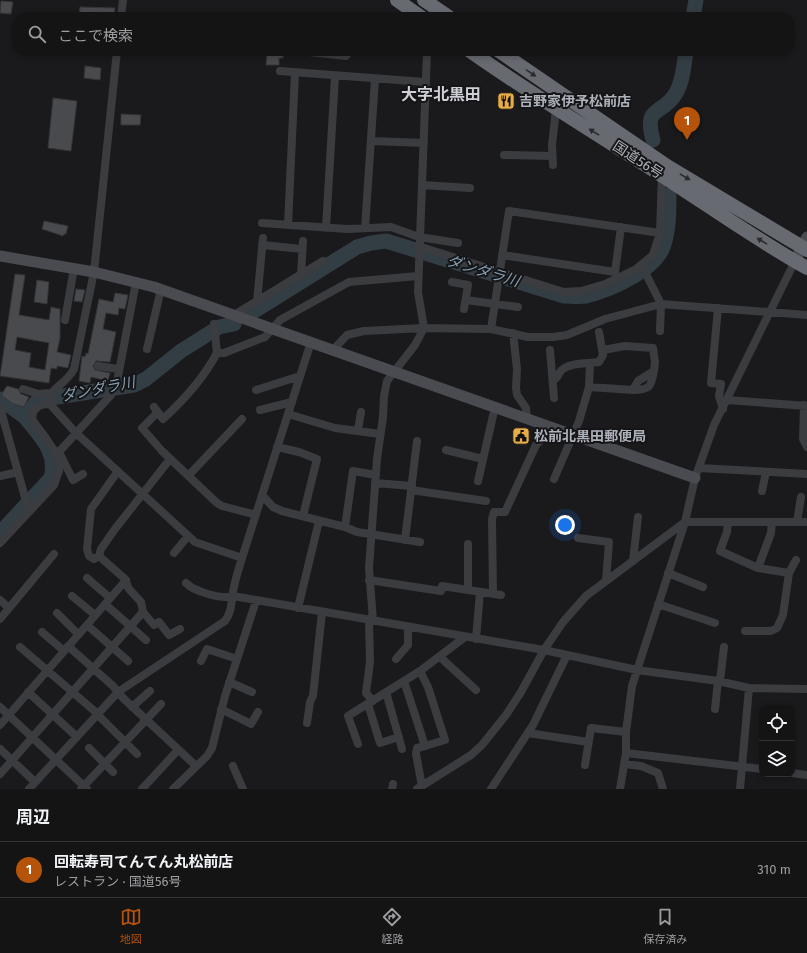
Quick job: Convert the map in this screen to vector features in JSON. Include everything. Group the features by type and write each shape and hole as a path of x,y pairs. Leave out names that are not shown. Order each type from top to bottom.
{"highway":[{"path":"397,0 414,12"},
{"path":"430,6 440,12"},
{"name":"国道56号","path":"477,56 556,109 664,170 805,244"},
{"name":"国道56号","path":"506,56 664,170 731,223 801,265"}],"street":[{"path":"122,12 123,0"},
{"path":"83,474 73,480 58,453 33,421 32,412 50,399 53,390 65,382 74,369 94,272 116,56"},
{"path":"399,737 380,743 370,702 366,693 370,662 371,621 369,580 375,479 385,387 387,381 415,345 424,328 418,292 418,276 424,143 424,82 427,56"},
{"path":"280,71 424,82"},
{"path":"288,225 296,73"},
{"path":"326,228 335,76"},
{"path":"365,228 375,79"},
{"path":"553,165 552,156 556,109"},
{"path":"371,141 424,143"},
{"path":"504,155 552,156"},
{"path":"262,223 348,229 391,227 419,242 500,272 563,292 582,291 643,269 653,255 660,233 664,170"},
{"path":"422,185 470,188"},
{"path":"491,329 509,211 660,233"},
{"path":"502,255 615,272 621,227"},
{"path":"256,302 262,242 303,245 301,275"},
{"path":"419,242 458,243"},
{"path":"620,789 626,753 626,732 632,686 685,522 697,473 714,425 769,313 801,265 805,244"},
{"path":"0,256 94,272 161,289 550,427 697,473 766,472 807,474"},
{"path":"234,315 323,261"},
{"path":"65,320 74,268"},
{"path":"643,269 661,304 660,331"},
{"path":"216,353 224,353 265,337 280,320 349,282 418,276"},
{"path":"117,382 118,369 136,282"},
{"path":"452,282 468,285 464,309"},
{"path":"147,349 161,289"},
{"path":"466,300 518,307"},
{"path":"333,350 347,335 355,332 424,328 491,329 540,338 567,335 604,319 661,304 807,315"},
{"path":"718,308 711,383 721,384 719,396 722,409"},
{"path":"214,325 216,353 207,371 164,419 156,410 142,428 170,459 222,506 256,515"},
{"path":"553,380 557,378 564,368 573,365 599,362 603,355 603,350 599,332"},
{"path":"514,333 517,369 517,395 526,408 527,419"},
{"path":"29,789 77,737 100,716 118,692 225,621 231,609 234,587 242,558 311,342"},
{"path":"589,387 644,390 649,388 652,381 655,354 653,348 625,346 603,350"},
{"path":"550,350 554,398"},
{"path":"554,479 572,434 579,421 589,387 590,364"},
{"path":"98,366 118,369"},
{"path":"633,390 638,381 654,371"},
{"path":"256,390 300,376"},
{"path":"23,388 50,399 76,432 195,542 242,558"},
{"path":"0,543 54,485 59,471 58,453 110,395"},
{"path":"727,400 805,406 803,439 807,447"},
{"path":"260,410 292,402"},
{"path":"0,407 29,512"},
{"path":"478,481 496,408"},
{"path":"358,430 361,412"},
{"path":"288,414 335,428 380,434"},
{"path":"188,475 242,419"},
{"path":"369,580 441,591 442,586 497,594 492,519 494,512 505,512 536,445 546,435 550,427"},
{"path":"406,540 417,441"},
{"path":"277,447 299,452 317,460 302,516"},
{"path":"446,450 484,459"},
{"path":"118,471 91,509 87,548 89,556 94,559 99,556 101,549 115,529 170,459"},
{"path":"0,476 18,472"},
{"path":"345,527 353,472 411,488 480,503"},
{"path":"762,491 766,472"},
{"path":"262,495 273,507 302,516 345,527 357,532 420,542"},
{"path":"797,522 801,498"},
{"path":"633,561 638,517"},
{"path":"298,608 319,521"},
{"path":"420,671 428,687 444,740 417,748 416,754 420,788 472,755 482,745 506,715 573,609 586,596 685,522 807,522"},
{"path":"728,522 727,532 720,551 758,568 789,573"},
{"path":"758,568 772,533 772,522"},
{"path":"174,553 188,536"},
{"path":"578,538 609,542 606,581"},
{"path":"468,544 468,590"},
{"path":"0,618 54,554"},
{"path":"99,556 126,580 129,589 141,602 143,612 154,625 159,622 168,635 180,629"},
{"path":"745,631 771,631 777,628 783,615 789,573 796,560"},
{"path":"668,573 703,587"},
{"path":"86,578 146,640"},
{"path":"0,725 126,580"},
{"path":"186,584 196,591 227,598 233,596 546,651 637,670 719,681 749,688 807,689"},
{"path":"476,639 480,592"},
{"path":"72,596 95,615"},
{"path":"0,600 9,608"},
{"path":"173,789 212,748 229,682 256,601"},
{"path":"658,604 715,623"},
{"path":"0,774 143,612"},
{"path":"307,723 310,702 313,696 322,612"},
{"path":"57,613 78,634"},
{"path":"87,625 128,661"},
{"path":"396,659 408,645 408,627"},
{"path":"42,632 66,648 93,670 196,766"},
{"path":"358,744 348,716 420,671 465,637"},
{"path":"20,646 100,716 137,754"},
{"path":"715,709 724,647"},
{"path":"201,661 207,649 237,659"},
{"path":"491,789 528,733 566,655"},
{"path":"440,657 476,690"},
{"path":"404,681 424,746"},
{"path":"229,682 252,692"},
{"path":"740,789 749,688"},
{"path":"132,707 150,691"},
{"path":"28,692 77,737"},
{"path":"386,692 402,749"},
{"path":"0,707 57,759 84,788 145,719 161,704"},
{"path":"221,709 251,724 258,712"},
{"path":"585,765 591,728 626,732"},
{"path":"528,733 588,742"},
{"path":"89,748 113,772"},
{"path":"0,749 35,782"},
{"path":"142,789 178,750"},
{"path":"626,753 759,769"},
{"path":"624,764 641,766 658,773 663,789"},
{"path":"233,766 243,789"},
{"path":"795,773 807,775"}],"building":[{"path":"1,1 13,2 11,14 0,13"},
{"path":"80,7 115,8 115,12 80,12"},
{"path":"267,56 283,56 283,58 279,58 279,65 266,65"},
{"path":"85,66 101,68 100,80 84,78"},
{"path":"53,98 77,101 71,151 48,148"},
{"path":"121,114 141,115 140,125 121,125"},
{"path":"44,221 68,226 66,234 63,236 42,229"},
{"path":"15,274 25,275 19,315 49,320 51,307 60,309 60,338 57,352 71,355 68,368 57,366 57,369 51,368 49,383 0,376","holes":["17,337 49,343 45,370 29,367 31,353 15,350"]},
{"path":"37,280 49,282 47,304 34,302"},
{"path":"76,289 85,290 82,302 74,301"},
{"path":"115,293 128,295 125,309 119,308 118,315 106,313 103,329 116,332 110,362 96,361 93,366 95,370 110,373 108,381 91,377 90,383 79,381 82,356 85,357 86,353 88,354 99,299 113,302"},
{"path":"7,386 18,389 21,394 29,397 24,407 13,404 1,395"}],"waterway":[{"name":"ダンダラ川","path":"694,12 696,0"},
{"name":"ダンダラ川","path":"653,140 651,129 652,115 666,105 676,93 682,78 685,56"},
{"name":"ダンダラ川","path":"253,312 357,247 386,241 564,296 586,296 607,289 630,278 651,264 658,256 663,247 668,228 669,195"},
{"name":"ダンダラ川","path":"0,533 51,478 53,469 50,452 42,438 25,417 38,400 134,385 146,379 181,351 219,327 234,324"},
{"name":"ダンダラ川","path":"0,399 25,417"}],"place":[{"name":"吉野家伊予松前店","path":"506,101"},
{"name":"回転寿司てんてん丸松前店","path":"687,140"},
{"name":"松前北黒田郵便局","path":"521,436"}],"district":[{"name":"大字北黒田","path":"441,94"}]}
